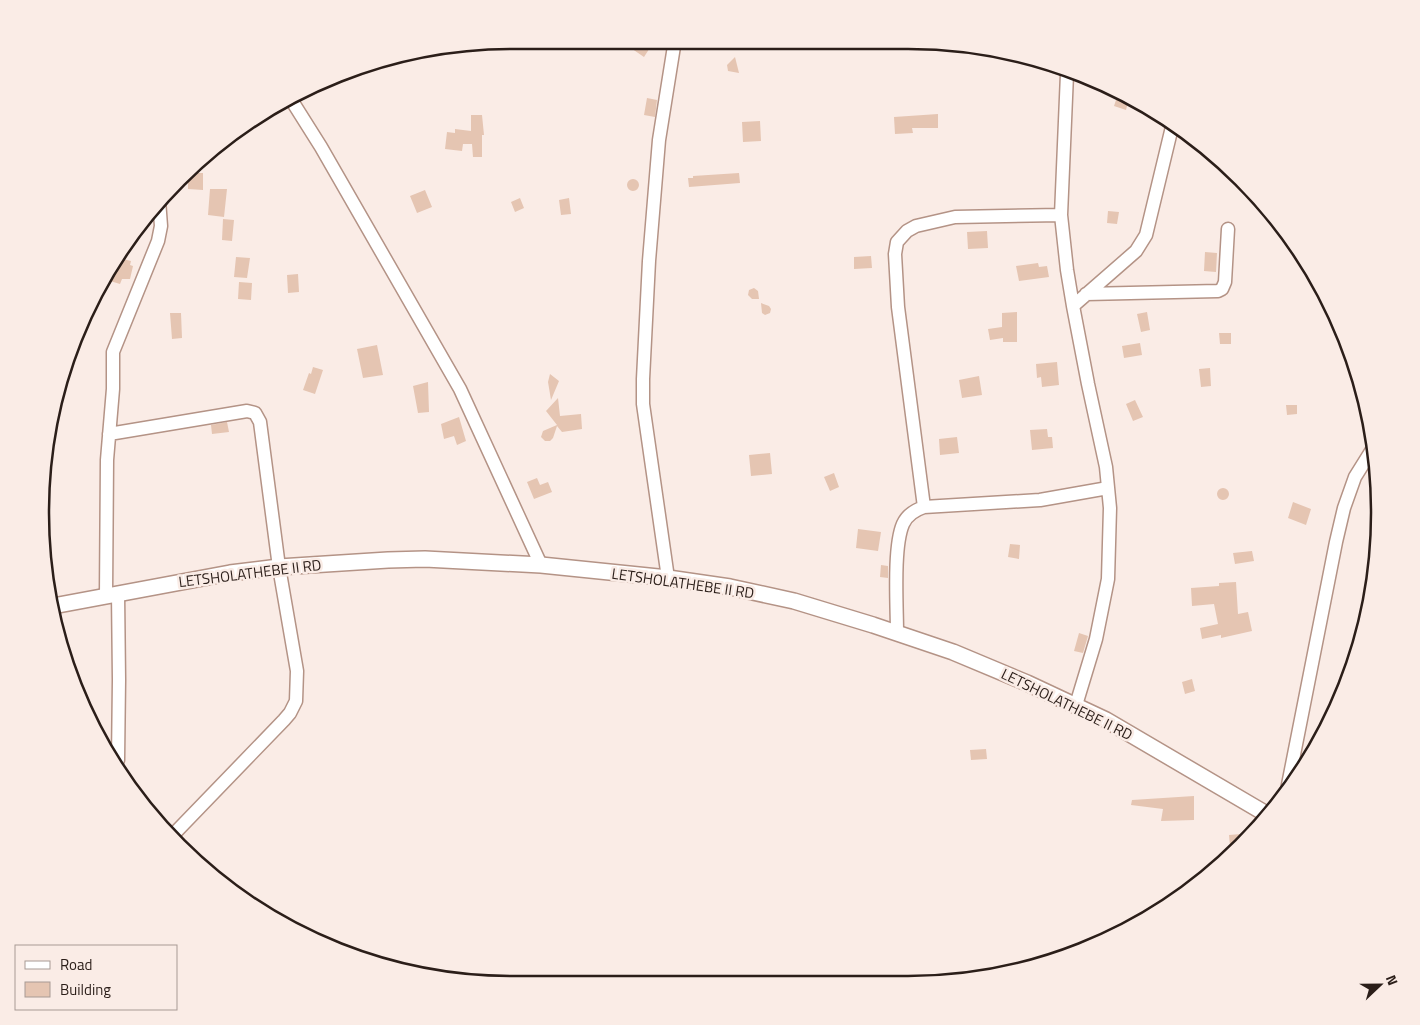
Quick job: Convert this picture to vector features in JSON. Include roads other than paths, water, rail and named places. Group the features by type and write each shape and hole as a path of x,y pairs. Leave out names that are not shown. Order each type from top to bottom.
{"street":[{"path":"668,578 644,404 643,379 649,261 659,140 674,49"},
{"path":"1067,77 1061,214 1073,306 1106,467 1110,533 1108,579 1096,639 1076,705"},
{"path":"294,104 326,156 460,389 541,566"},
{"path":"1073,306 1136,251 1145,240 1171,131"},
{"path":"118,755 119,680 112,594 107,460 113,389 113,352 158,241 161,226 160,212"},
{"path":"924,507 898,307 895,254 897,242 907,231 916,226 955,217 1061,214"},
{"path":"1086,294 1218,291 1222,289 1226,282 1228,229"},
{"path":"109,434 246,411 255,413 260,422 279,567 297,671 296,702 284,720 177,831"},
{"path":"1290,774 1344,508 1355,477 1367,456"},
{"path":"897,633 899,536 906,518 916,510 924,507 1040,500 1108,488"},
{"name":"LETSHOLATHEBE II RD","path":"58,605 112,594 279,567 425,559 541,566 668,578 730,587 794,601 953,652 1076,705 1106,720 1262,811"}]}
